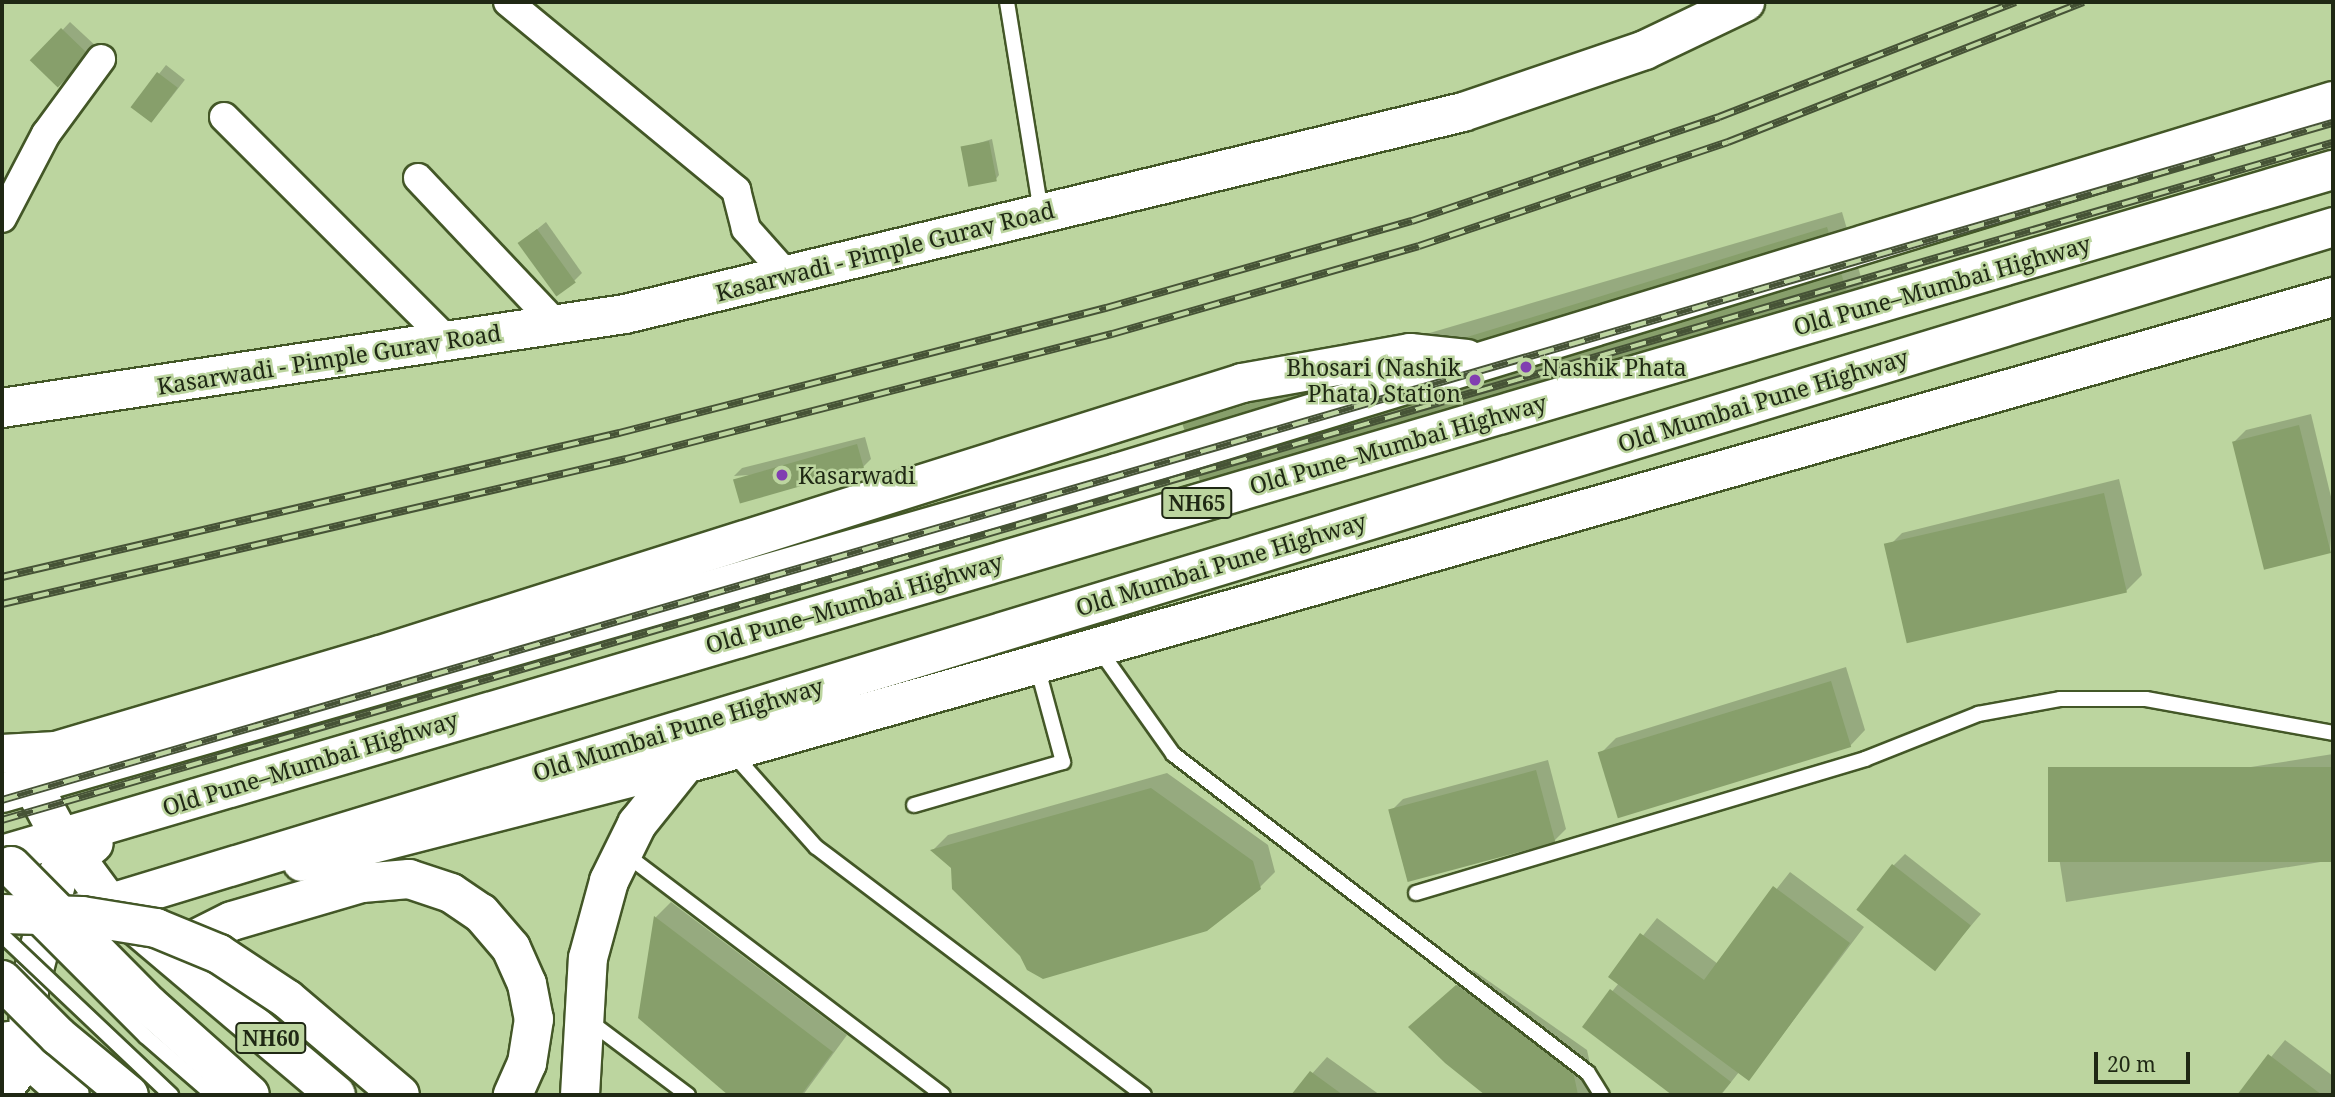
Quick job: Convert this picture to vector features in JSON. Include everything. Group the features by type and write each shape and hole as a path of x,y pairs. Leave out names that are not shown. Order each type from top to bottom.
{"main road":[{"name":"Kasarwadi - Pimple Gurav Road","path":"2,408 625,314 1463,112 1644,50 1745,2"},
{"path":"2,1091 59,872 68,848 17,788 744,583 2333,101"},
{"name":"Old Pune–Mumbai Highway","path":"2,856 68,848 124,819 2333,170"},
{"name":"Old Mumbai Pune Highway","path":"2,936 2333,227"},
{"path":"177,881 310,861 685,764 2333,297"},
{"path":"2,754 56,751 380,655 1242,383 1410,353 1483,361"},
{"path":"580,1095 588,958 610,881 637,824 685,764"},
{"name":"NH60","path":"68,848 109,903 336,1095"},
{"path":"2,856 149,1004 250,1095"},
{"path":"170,952 232,921 362,883 410,879 451,893 481,913 512,948 527,984 534,1019 527,1063 513,1095"},
{"path":"177,881 232,921"},
{"path":"6,907 156,928 219,954 287,999 400,1095"},
{"path":"2,980 58,1036 129,1095"},
{"path":"15,1046 69,1095"}],"street":[{"path":"508,2 727,181 736,190 746,229 787,275"},
{"path":"2,218 46,134 101,59"},
{"path":"224,117 448,341"},
{"path":"418,178 557,325"}],"lane":[{"path":"1007,2 1042,213"},
{"path":"1097,647 1173,754 1588,1073 1602,1095"},
{"path":"914,805 1063,762 1036,664"},
{"path":"1416,892 1865,759 1978,714 2060,699 2146,699 2333,733"},
{"path":"730,751 816,847 1144,1095"},
{"path":"623,853 943,1095"},
{"path":"6,907 213,1095"},
{"path":"2,936 171,1095"},
{"path":"584,1017 688,1095"}],"building":[{"path":"61,28 89,55 58,87 30,60"},
{"path":"157,72 178,88 151,123 131,107"},
{"path":"989,141 997,181 968,187 961,147"},
{"name":"Bhosari (Nashik Phata) Station","path":"1827,227 1855,318 1210,515 1182,424"},
{"path":"537,229 576,282 556,297 518,243"},
{"path":"2299,425 2331,553 2264,570 2232,442"},
{"path":"857,444 864,468 740,504 733,480"},
{"path":"2104,493 2127,592 1907,643 1884,544"},
{"path":"1831,681 1851,747 1618,818 1598,752"},
{"path":"2048,767 2333,767 2333,862 2048,862"},
{"path":"1536,770 1555,842 1408,882 1388,810"},
{"path":"1151,788 1253,861 1261,889 1207,931 1043,979 1027,970 1020,956 952,889 951,868 930,850"},
{"path":"1892,864 1971,926 1935,971 1856,910"},
{"path":"1773,886 1850,943 1749,1081 1608,977 1640,933 1704,980"},
{"path":"654,916 833,1052 801,1095 728,1095 638,1018"},
{"path":"1456,985 1572,1066 1578,1095 1485,1095 1445,1063 1408,1027"},
{"path":"1610,989 1731,1082 1720,1095 1672,1095 1582,1027"},
{"path":"2268,1054 2322,1095 2237,1095"},
{"path":"1310,1071 1343,1095 1291,1095"}],"railway":[{"path":"2,577 619,433 1106,308 1412,221 1719,117 2015,2"},
{"path":"2,604 626,459 1112,334 1419,246 1728,142 2083,2"},
{"path":"2,800 2333,123"},
{"path":"2,820 2333,143"}],"place":[{"name":"Nashik Phata","path":"1526,367"},
{"name":"Bhosari (Nashik Phata) Station","path":"1475,380"},
{"name":"Kasarwadi","path":"782,475"}]}
